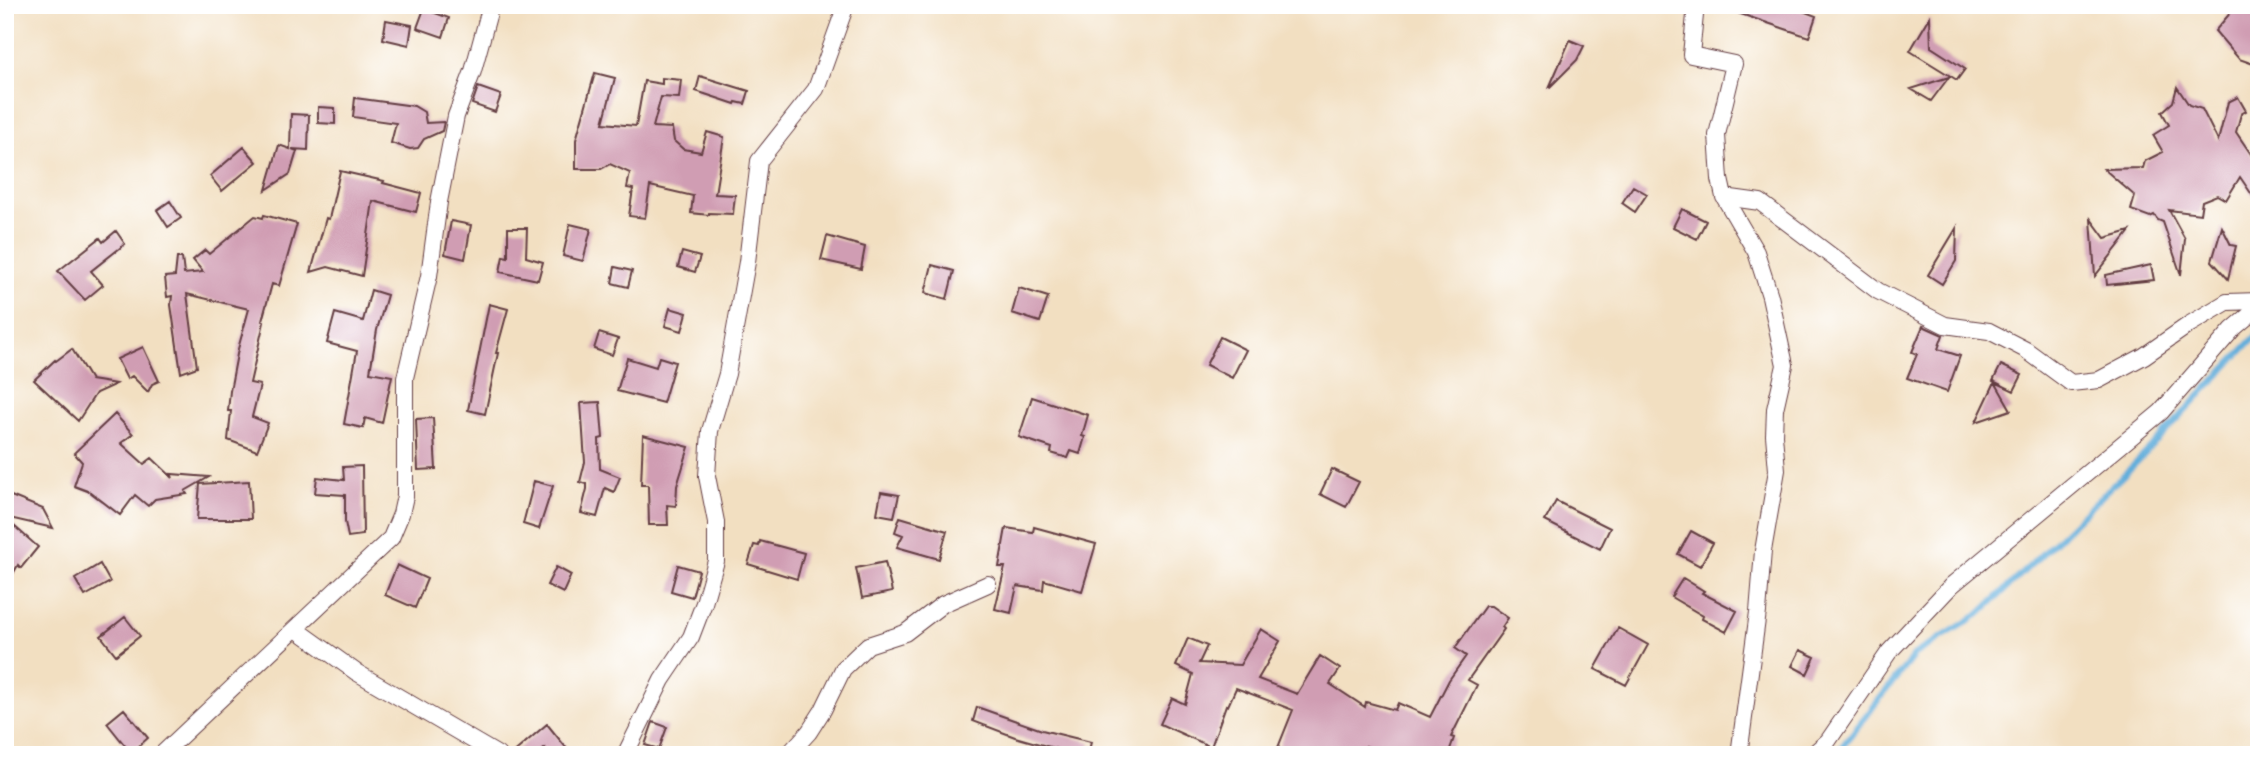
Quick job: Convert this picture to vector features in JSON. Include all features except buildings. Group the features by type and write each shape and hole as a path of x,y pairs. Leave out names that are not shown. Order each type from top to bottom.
{"street":[{"path":"161,755 391,538 405,496 405,378 429,276 439,202 456,116 473,71 491,5"},
{"path":"625,755 662,680 691,637 716,561 716,522 707,476 710,431 727,374 734,337 747,262 759,161 817,89 846,5"},
{"path":"1696,5 1692,55 1734,64 1717,135 1720,179 1724,197 1756,252 1770,296 1785,365 1775,409 1777,470 1763,551 1758,612 1739,755"},
{"path":"1724,197 1760,202 1878,291 1945,325 1989,331 2026,350 2071,383 2099,380 2144,356 2227,302 2259,300"},
{"path":"1812,755 1828,741 1889,652 1952,585 2161,412 2233,329 2259,307"},
{"path":"788,755 816,721 844,669 868,645 905,633 943,604 988,584"},
{"path":"296,629 356,672 498,755"}],"waterway":[{"path":"1835,755 1916,653 1981,613 2140,459 2259,333"}]}
